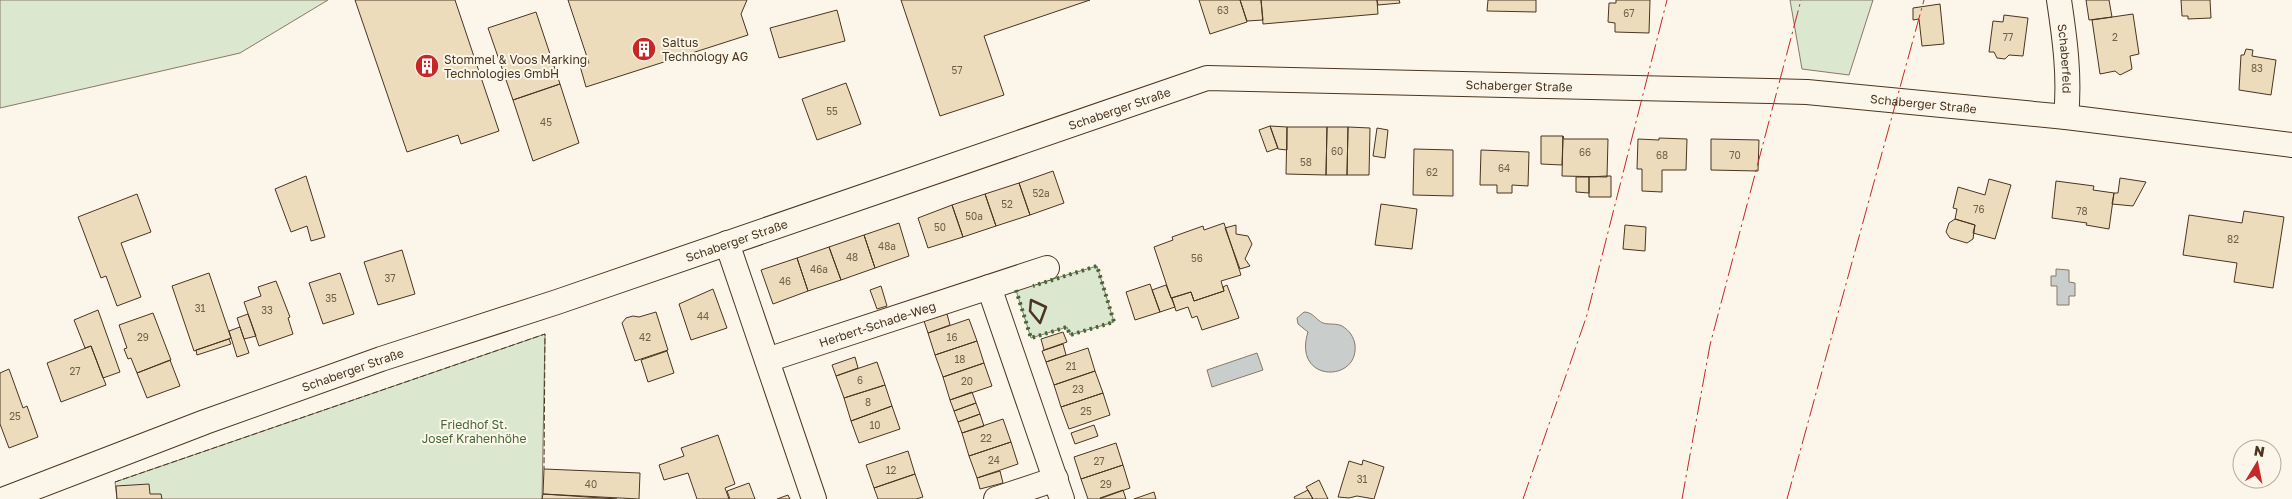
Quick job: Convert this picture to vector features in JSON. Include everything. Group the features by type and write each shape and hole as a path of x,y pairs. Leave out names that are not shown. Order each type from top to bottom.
{"street":[{"name":"Schaberfeld","path":"2059,0 2067,50 2069,84 2066,117"},
{"name":"Schaberger Straße","path":"5,499 205,422 381,359 557,302 1207,78 1807,92 2066,117 2292,145"},
{"path":"727,243 814,499"},
{"name":"Herbert-Schade-Weg","path":"767,360 1047,268"},
{"path":"989,287 1059,489 996,499"}],"green space":[{"path":"0,0 328,0 240,53 0,108"},
{"path":"1790,0 1873,0 1849,75 1802,69"},
{"path":"1097,266 1114,322 1070,335 1067,327 1031,338 1016,290"},
{"name":"Friedhof St. Josef Krahenhöhe","path":"545,334 542,499 117,499 115,482"}],"shaded area":[{"path":"2056,269 2069,270 2069,282 2075,283 2075,296 2069,296 2069,305 2057,305 2057,286 2051,286 2051,276 2056,276"},
{"path":"1304,312 1310,313 1323,323 1340,325 1349,332 1354,339 1355,345 1353,357 1347,366 1338,371 1327,372 1317,369 1309,361 1306,349 1308,332 1298,324 1297,318"},
{"path":"1257,353 1263,370 1212,387 1207,370"}],"building":[{"name":"Stommel & Voos Marking Technologies GmbH","path":"355,0 455,0 499,131 461,144 458,135 407,152"},
{"name":"Saltus Technology AG","path":"568,0 747,0 741,14 748,35 586,87 580,66 589,63"},
{"path":"901,0 1090,0 984,36 1004,95 940,116"},
{"path":"1199,0 1240,0 1247,22 1210,34"},
{"path":"1240,0 1261,0 1263,20 1247,21"},
{"path":"1261,0 1377,0 1378,14 1263,24"},
{"path":"1377,0 1399,0 1400,3 1378,5"},
{"path":"1488,0 1536,0 1536,12 1487,11"},
{"path":"1616,0 1650,0 1649,33 1615,32 1615,23 1608,22 1609,3 1616,3"},
{"path":"2086,0 2109,0 2112,17 2089,20"},
{"path":"2181,0 2210,0 2211,18 2188,19 2188,16 2182,16"},
{"path":"1940,4 1944,44 1922,46 1919,19 1913,20 1913,8"},
{"path":"837,10 845,41 779,58 770,28"},
{"path":"536,12 560,84 513,100 488,28"},
{"path":"2133,14 2139,54 2130,56 2132,69 2120,75 2115,71 2100,74 2092,20"},
{"path":"2004,15 2028,18 2023,56 2009,55 2005,59 1997,58 1994,52 1989,52 1993,21 2003,22"},
{"path":"2246,49 2253,50 2252,56 2276,60 2271,95 2239,90 2241,55 2244,55"},
{"path":"846,83 861,124 817,140 802,99"},
{"path":"560,84 579,143 533,161 513,100"},
{"path":"1270,126 1278,148 1267,152 1259,130"},
{"path":"1270,126 1287,127 1287,150 1278,149"},
{"path":"1287,127 1327,127 1326,175 1286,174"},
{"path":"1327,127 1348,127 1347,175 1326,175"},
{"path":"1348,127 1370,128 1369,175 1347,175"},
{"path":"1377,128 1388,130 1385,158 1373,156"},
{"path":"1541,136 1563,136 1562,165 1541,164"},
{"path":"1563,136 1564,139 1608,139 1607,177 1562,176"},
{"path":"1659,138 1687,139 1686,170 1662,170 1662,192 1642,191 1642,169 1637,169 1638,139 1659,140"},
{"path":"1711,139 1759,140 1758,171 1711,170"},
{"path":"1414,149 1453,150 1453,196 1413,195"},
{"path":"1481,150 1529,152 1528,186 1512,185 1512,193 1497,193 1497,185 1480,185"},
{"path":"1053,171 1064,203 1030,215 1019,183"},
{"path":"306,176 325,237 311,241 307,226 291,232 275,189"},
{"path":"1611,176 1611,197 1589,197 1589,177"},
{"path":"1576,177 1589,177 1589,193 1576,192"},
{"path":"2120,178 2146,182 2133,206 2112,204 2114,193 2118,193"},
{"path":"1989,179 2011,185 1995,239 1973,233 1975,225 1955,219 1957,209 1953,208 1958,187 1985,195"},
{"path":"2056,181 2094,186 2093,190 2114,193 2109,229 2086,225 2087,223 2052,218"},
{"path":"1019,183 1030,215 996,226 985,194"},
{"path":"137,194 151,232 121,243 141,297 117,306 106,276 101,278 78,217"},
{"path":"985,194 996,226 963,237 952,205"},
{"path":"1381,204 1417,209 1412,249 1375,245"},
{"path":"952,205 963,237 928,248 918,218"},
{"path":"2244,211 2284,217 2273,288 2234,282 2237,263 2183,255 2189,215 2242,223"},
{"path":"1955,219 1975,225 1973,239 1967,243 1950,238 1946,232 1949,223"},
{"path":"899,223 909,256 875,268 864,235"},
{"path":"1224,223 1241,275 1221,281 1224,291 1194,301 1191,292 1171,298 1154,247 1173,240 1172,237 1203,226 1204,230"},
{"path":"1236,225 1236,234 1248,236 1252,244 1245,259 1250,266 1240,269 1225,228"},
{"path":"1625,225 1646,227 1645,251 1623,249"},
{"path":"864,235 875,268 841,280 829,247"},
{"path":"829,247 841,280 808,291 797,258"},
{"path":"402,250 415,294 378,305 364,262"},
{"path":"797,258 808,291 773,304 761,270"},
{"path":"209,273 231,338 194,351 172,286"},
{"path":"340,273 354,314 323,324 309,283"},
{"path":"276,281 290,317 288,318 293,334 259,346 244,302 261,296 258,287"},
{"path":"1150,284 1160,312 1135,320 1126,292"},
{"path":"1166,285 1175,307 1160,312 1152,290"},
{"path":"1227,285 1239,318 1202,330 1197,316 1192,318 1188,307 1176,311 1172,298 1191,292 1194,301 1224,291 1223,287"},
{"path":"881,286 887,306 877,309 870,290"},
{"path":"713,289 727,328 691,340 679,304"},
{"path":"98,310 120,372 103,378 91,346 85,348 74,320"},
{"path":"656,312 668,350 635,361 622,323 626,318 639,317"},
{"path":"153,313 171,360 137,373 131,358 128,359 124,349 127,348 119,325"},
{"path":"248,314 256,336 244,339 237,318"},
{"path":"947,314 950,325 928,333 924,321"},
{"path":"969,319 977,341 935,355 928,333"},
{"path":"240,327 249,353 237,357 229,331"},
{"path":"1063,332 1067,342 1044,350 1041,339"},
{"path":"229,339 231,344 197,355 196,350"},
{"path":"977,341 984,363 943,377 935,355"},
{"path":"1063,344 1066,355 1046,362 1042,351"},
{"path":"91,346 106,385 61,402 47,363"},
{"path":"1088,348 1095,371 1054,385 1046,362"},
{"path":"667,351 674,373 648,382 641,360"},
{"path":"855,357 858,368 836,376 832,365"},
{"path":"170,360 180,386 147,398 137,373"},
{"path":"877,362 885,385 844,398 836,376"},
{"path":"984,363 992,386 950,400 943,377"},
{"path":"9,369 23,408 27,406 38,437 9,448 0,424 0,373"},
{"path":"1095,371 1103,393 1061,407 1054,385"},
{"path":"885,385 892,406 851,421 844,398"},
{"path":"972,392 976,403 954,411 950,400"},
{"path":"1103,393 1110,415 1069,429 1061,407"},
{"path":"976,403 980,414 958,422 954,411"},
{"path":"892,406 900,429 859,443 851,421"},
{"path":"980,414 984,426 962,433 958,422"},
{"path":"1003,419 1011,442 969,456 962,433"},
{"path":"1094,425 1098,436 1075,444 1071,433"},
{"path":"718,435 735,484 725,488 729,499 697,499 688,473 664,480 659,465 684,456 681,448"},
{"path":"1011,442 1018,464 977,478 969,456"},
{"path":"1116,443 1123,465 1081,479 1074,457"},
{"path":"908,451 915,474 874,488 866,465"},
{"path":"1363,460 1384,467 1374,499 1357,496 1349,498 1338,497 1349,461 1362,465"},
{"path":"1123,465 1130,488 1099,499 1088,499 1081,479"},
{"path":"544,469 640,473 639,499 543,494"},
{"path":"1000,471 1003,483 980,489 977,478"},
{"path":"915,474 923,497 916,499 878,499 874,488"},
{"path":"1319,480 1328,499 1313,499 1306,487"},
{"path":"749,483 755,499 730,499 727,491"},
{"path":"149,484 150,494 161,494 162,499 117,499 116,486"},
{"path":"1123,490 1126,499 1100,498"},
{"path":"1308,490 1313,499 1295,499 1294,497"},
{"path":"1154,492 1156,499 1134,499"},
{"path":"543,494 617,499 542,499"},
{"path":"788,495 790,499 777,499"}],"hedge":[{"path":"1016,290 1031,338 1067,327 1070,335 1114,322 1097,266 1033,286"}],"fence":[{"path":"115,482 545,334 544,469"}],"wall":[{"path":"1031,300 1046,307 1040,323 1030,311 1031,300"}],"power":[{"path":"1523,499 1587,315 1667,0"},
{"path":"1682,499 1710,345 1801,0"},
{"path":"1787,499 1924,0"}],"place":[{"name":"Saltus Technology AG","path":"644,49"},
{"name":"Stommel & Voos Marking Technologies GmbH","path":"427,66"}]}
